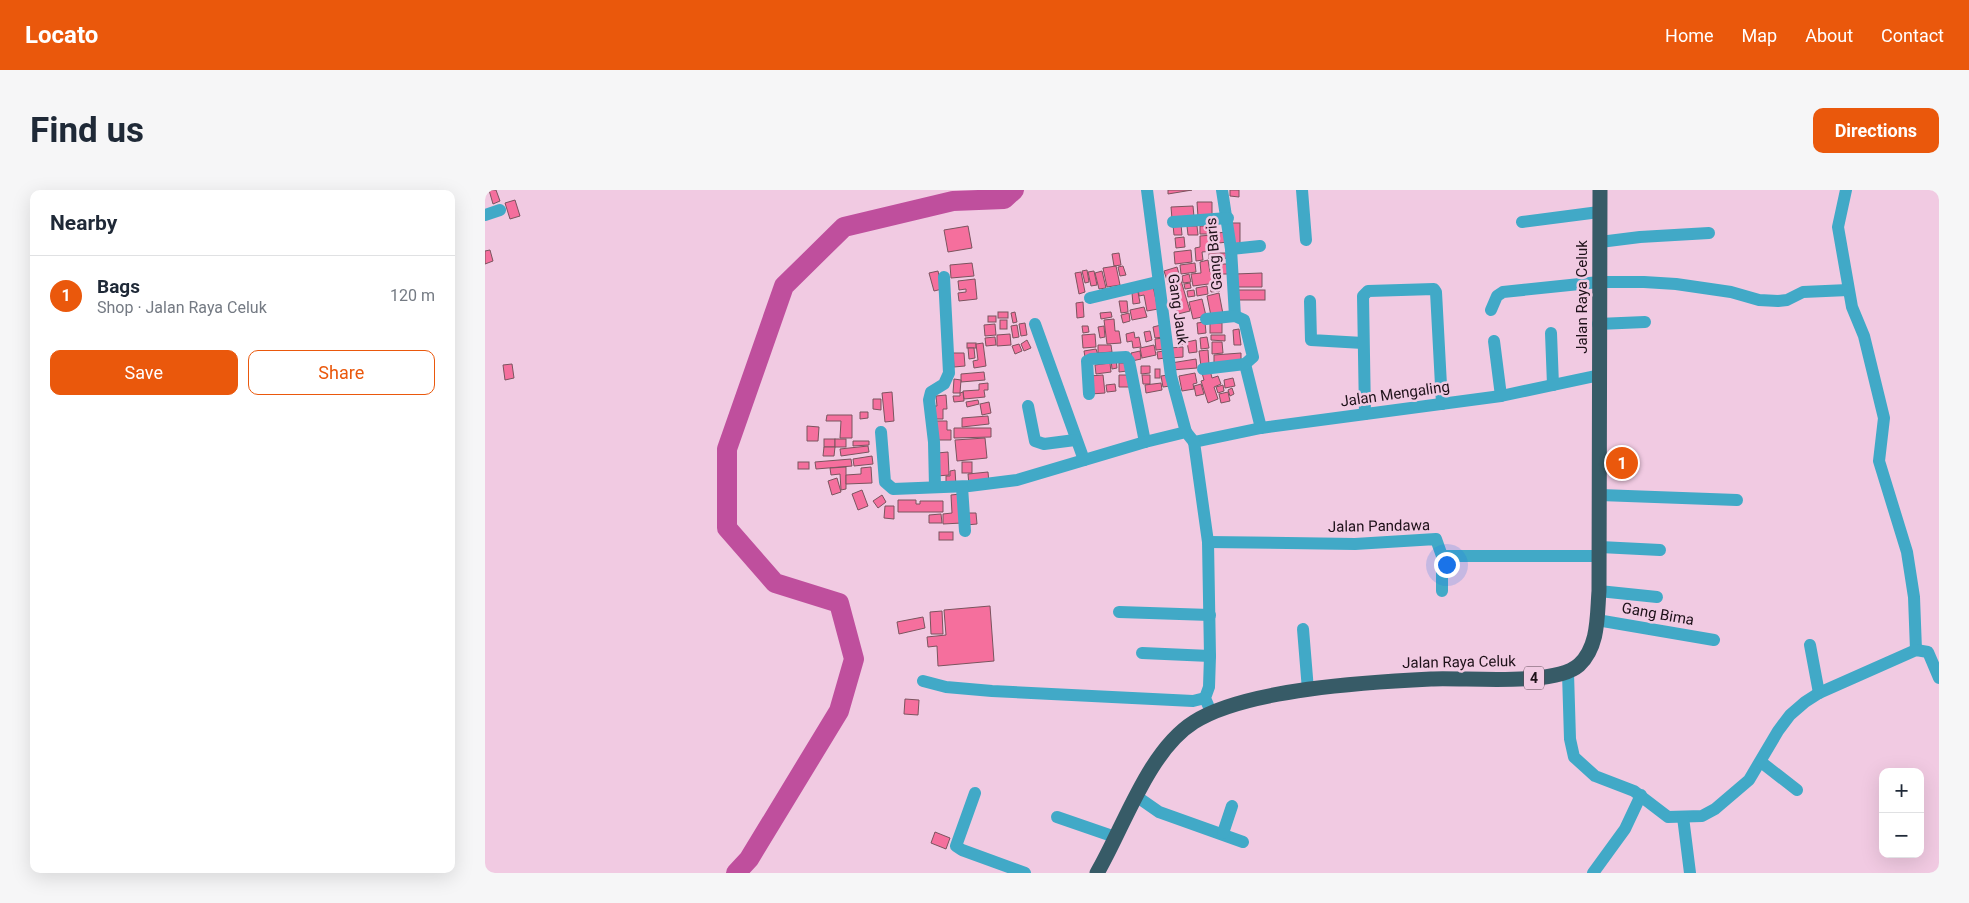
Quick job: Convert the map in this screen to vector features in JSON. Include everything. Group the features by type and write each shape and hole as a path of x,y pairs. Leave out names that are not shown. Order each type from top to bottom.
{"highway":[{"name":"Jalan Raya Celuk","path":"1100,872 1136,796 1163,753 1180,733 1211,713 1256,699 1308,690 1432,679 1548,677 1568,672 1588,655 1594,642 1597,620 1600,552 1600,190"}],"street":[{"name":"Gang Jauk","path":"1147,190 1157,282 1171,376 1186,432"},
{"name":"Gang Baris","path":"1222,190 1228,218 1235,316"},
{"path":"1302,190 1306,240"},
{"path":"1846,190 1839,227 1848,290 1852,307 1864,336 1884,418 1879,461 1907,552 1915,597 1916,650"},
{"path":"485,215 500,210"},
{"path":"1522,222 1599,212"},
{"path":"1173,222 1228,218"},
{"path":"1600,242 1640,237 1709,233"},
{"path":"1231,249 1260,246"},
{"path":"935,487 934,442 929,400 931,392 944,384 949,373 944,277"},
{"path":"1090,298 1157,282"},
{"path":"1491,310 1497,296 1503,292 1599,282 1676,284 1727,291 1759,300 1785,300 1799,293 1848,290"},
{"path":"1365,414 1363,344 1365,292 1434,289 1436,292 1442,404"},
{"path":"1309,301 1311,340 1363,344"},
{"path":"1203,369 1245,364 1251,360 1253,354 1245,322 1235,316 1206,319"},
{"path":"1599,324 1645,322"},
{"path":"1035,324 1075,440 1084,460"},
{"path":"1551,333 1553,385"},
{"path":"1494,341 1501,396"},
{"path":"1089,394 1087,362 1091,359 1126,357 1129,360 1145,442"},
{"path":"1245,364 1261,428"},
{"name":"Jalan Mengaling","path":"1194,442 1261,428 1501,396 1600,375"},
{"path":"1028,406 1035,441 1044,444 1075,440"},
{"path":"881,432 885,478 889,487 893,489 962,487 1017,480 1145,442 1186,432 1194,442 1208,542 1210,656 1209,687 1205,698 1211,713"},
{"path":"962,487 965,531"},
{"path":"1600,495 1737,500"},
{"name":"Jalan Pandawa","path":"1208,542 1355,544 1434,539 1439,545 1442,556"},
{"path":"1442,591 1442,556 1660,550"},
{"path":"1599,590 1657,597"},
{"path":"1119,612 1210,615"},
{"name":"Gang Bima","path":"1597,620 1714,640"},
{"path":"1303,629 1308,690"},
{"path":"1810,646 1819,693"},
{"path":"1568,672 1570,739 1575,757 1595,776 1641,795 1668,817 1702,816 1715,809 1749,780 1790,715 1819,693 1916,650 1928,652 1939,678"},
{"path":"1142,653 1210,656"},
{"path":"923,681 946,687 992,691 1193,701 1205,698"},
{"path":"1761,762 1797,790"},
{"path":"975,794 956,846 962,850 1025,873"},
{"path":"1593,873 1625,829 1641,795"},
{"path":"1136,796 1159,812 1223,833 1243,842"},
{"path":"1223,833 1232,806"},
{"path":"1057,817 1115,837"},
{"path":"1683,817 1690,873"}],"building":[{"path":"489,190 496,190 500,201 493,204"},
{"path":"1168,190 1192,190 1168,194"},
{"path":"1230,190 1239,190 1239,197 1230,196"},
{"path":"515,200 520,216 510,219 505,203"},
{"path":"1197,202 1212,202 1212,217 1198,217"},
{"path":"1193,206 1194,217 1172,219 1171,207"},
{"path":"1232,223 1240,223 1240,245 1232,245"},
{"path":"1181,224 1182,235 1174,235 1173,225"},
{"path":"968,226 972,248 948,252 944,230"},
{"path":"1187,226 1197,226 1198,235 1188,235"},
{"path":"1200,226 1214,226 1215,234 1200,234"},
{"path":"1226,232 1227,242 1219,243 1218,233"},
{"path":"1212,235 1213,251 1202,252 1203,260 1196,261 1195,248 1200,247 1200,236"},
{"path":"1184,237 1185,247 1176,248 1175,238"},
{"path":"490,250 493,261 485,264 485,251"},
{"path":"1191,250 1192,262 1175,264 1174,252"},
{"path":"1119,253 1121,265 1114,266 1112,254"},
{"path":"1209,253 1229,253 1229,258 1209,259"},
{"path":"1208,260 1210,272 1214,271 1216,283 1193,286 1191,274 1201,273 1200,262"},
{"path":"972,263 974,276 951,278 950,265"},
{"path":"1195,263 1196,272 1181,274 1180,265"},
{"path":"1217,264 1230,264 1230,274 1217,274"},
{"path":"1116,266 1120,285 1107,287 1103,268"},
{"path":"1123,266 1126,275 1120,276 1118,267"},
{"path":"1177,267 1190,311 1178,314 1164,271"},
{"path":"1087,270 1089,282 1085,283 1082,271"},
{"path":"938,271 942,289 934,291 929,273"},
{"path":"1094,271 1097,285 1091,286 1088,272"},
{"path":"1102,271 1106,288 1099,289 1095,273"},
{"path":"1081,272 1085,292 1079,294 1075,273"},
{"path":"1262,273 1262,287 1235,287 1235,274"},
{"path":"1189,274 1191,282 1183,283 1182,276"},
{"path":"975,279 977,299 959,301 958,293 966,292 966,289 959,290 958,281"},
{"path":"1190,283 1191,288 1185,289 1184,284"},
{"path":"1219,285 1220,291 1211,292 1210,286"},
{"path":"1153,286 1158,309 1147,311 1144,295 1139,296 1138,288"},
{"path":"1207,286 1208,294 1197,296 1196,288"},
{"path":"1194,290 1195,296 1188,297 1187,291"},
{"path":"1236,290 1265,290 1265,300 1236,300"},
{"path":"1138,292 1140,303 1133,304 1132,293"},
{"path":"1219,293 1223,314 1211,316 1207,296"},
{"path":"1202,299 1206,316 1193,319 1189,302"},
{"path":"1119,301 1127,301 1128,312 1121,313"},
{"path":"1083,302 1084,317 1077,318 1076,303"},
{"path":"1144,307 1147,317 1132,320 1130,310"},
{"path":"998,312 1008,312 1008,318 998,318"},
{"path":"1015,312 1017,322 1013,323 1011,313"},
{"path":"1111,312 1112,317 1101,319 1100,313"},
{"path":"1129,313 1130,321 1123,323 1121,315"},
{"path":"988,316 996,316 996,322 988,322"},
{"path":"1114,319 1115,331 1119,331 1121,343 1107,344 1104,320"},
{"path":"1000,320 1007,320 1007,329 1000,329"},
{"path":"1205,322 1206,333 1198,334 1197,323"},
{"path":"1025,323 1027,335 1021,336 1019,324"},
{"path":"1210,323 1222,323 1222,333 1210,333"},
{"path":"995,324 996,335 985,336 984,325"},
{"path":"1017,325 1019,337 1013,338 1011,326"},
{"path":"1161,325 1163,337 1155,338 1153,327"},
{"path":"1082,326 1088,326 1089,332 1083,333"},
{"path":"1104,326 1105,337 1100,338 1098,327"},
{"path":"1239,329 1241,345 1234,345 1233,330"},
{"path":"1150,331 1152,340 1146,342 1144,332"},
{"path":"1134,332 1135,338 1139,337 1141,347 1133,348 1132,341 1127,342 1126,334"},
{"path":"1010,334 1011,345 997,346 997,335"},
{"path":"1095,334 1096,347 1083,348 1082,335"},
{"path":"1211,335 1225,335 1225,341 1211,340"},
{"path":"995,337 996,345 986,346 985,338"},
{"path":"1207,337 1209,348 1201,349 1200,338"},
{"path":"1163,338 1165,349 1156,350 1155,339"},
{"path":"1183,338 1183,344 1178,345 1177,339"},
{"path":"1027,340 1031,348 1024,351 1021,344"},
{"path":"1196,340 1197,352 1189,353 1187,342"},
{"path":"1212,342 1222,342 1223,353 1212,354"},
{"path":"967,343 976,343 976,348 967,348"},
{"path":"983,343 986,366 974,368 973,361 978,360 976,344"},
{"path":"1019,344 1022,351 1015,354 1012,346"},
{"path":"1098,345 1111,345 1112,352 1098,353"},
{"path":"1154,345 1156,355 1142,358 1140,348"},
{"path":"1183,347 1183,357 1171,358 1170,348"},
{"path":"968,348 974,348 975,358 969,359"},
{"path":"1096,349 1098,355 1085,357 1084,351"},
{"path":"1208,350 1209,365 1201,366 1199,351"},
{"path":"1140,351 1141,359 1132,361 1131,353"},
{"path":"1164,351 1165,358 1158,359 1157,352"},
{"path":"953,353 964,353 965,366 954,367"},
{"path":"1241,353 1241,362 1214,364 1214,355"},
{"path":"1116,359 1117,368 1112,369 1111,360"},
{"path":"1196,359 1197,368 1172,370 1171,363"},
{"path":"1110,363 1111,372 1096,374 1095,365"},
{"path":"1119,363 1127,363 1127,371 1119,372"},
{"path":"512,364 514,378 505,380 503,365"},
{"path":"1141,366 1150,366 1150,373 1141,374"},
{"path":"1155,369 1160,369 1160,378 1155,378"},
{"path":"1210,370 1212,378 1218,376 1221,384 1214,387 1218,399 1208,403 1201,381 1204,380 1202,373"},
{"path":"984,372 985,380 961,382 961,374"},
{"path":"1195,373 1197,383 1193,384 1194,389 1182,391 1179,376"},
{"path":"1103,375 1105,393 1091,394 1089,376"},
{"path":"1119,375 1128,375 1129,387 1119,387"},
{"path":"1142,375 1150,375 1150,384 1143,384"},
{"path":"1168,375 1170,386 1163,387 1161,376"},
{"path":"1233,378 1235,386 1225,388 1224,380"},
{"path":"954,379 961,380 960,393 953,393"},
{"path":"988,383 988,390 984,390 985,397 964,399 963,391 979,390 979,384"},
{"path":"1161,383 1162,390 1146,393 1145,385"},
{"path":"1115,384 1116,391 1107,392 1106,385"},
{"path":"1201,384 1204,394 1196,396 1194,386"},
{"path":"1223,385 1224,391 1218,393 1216,387"},
{"path":"1232,388 1234,394 1230,396 1228,390"},
{"path":"892,392 894,421 885,422 882,393"},
{"path":"963,392 964,401 954,402 953,396 960,396 960,393"},
{"path":"1228,392 1230,401 1221,403 1219,394"},
{"path":"946,395 947,409 943,409 943,419 933,419 932,406 937,406 936,396"},
{"path":"873,399 881,399 881,410 873,409"},
{"path":"978,400 979,404 967,407 966,402"},
{"path":"989,402 991,413 982,415 980,404"},
{"path":"860,412 868,412 868,418 860,419"},
{"path":"827,415 852,415 852,438 840,438 841,421 826,421"},
{"path":"988,416 989,424 962,427 962,418"},
{"path":"934,421 947,421 947,430 951,430 951,440 935,440"},
{"path":"807,426 819,427 818,441 807,441"},
{"path":"954,428 991,428 991,437 954,438"},
{"path":"985,438 987,458 957,461 955,440"},
{"path":"824,439 835,439 835,447 824,447"},
{"path":"835,439 846,439 846,447 835,447"},
{"path":"853,441 869,441 869,445 853,446"},
{"path":"868,446 869,452 841,456 840,449"},
{"path":"824,447 835,447 834,456 823,456"},
{"path":"948,452 949,475 937,476 937,453"},
{"path":"872,456 873,464 854,466 853,459"},
{"path":"851,459 852,466 816,469 815,462"},
{"path":"798,462 809,462 809,469 798,469"},
{"path":"962,462 972,462 972,473 962,473"},
{"path":"846,467 846,489 841,490 840,474 831,475 830,468"},
{"path":"871,467 872,483 846,484 846,475 861,474 861,468"},
{"path":"955,470 956,486 946,486 946,476 950,476 950,471"},
{"path":"988,472 989,483 969,485 968,474"},
{"path":"837,478 841,492 832,495 828,481"},
{"path":"862,490 868,506 858,510 852,494"},
{"path":"960,494 962,523 943,524 943,514 952,513 951,495"},
{"path":"882,495 886,502 878,508 873,501"},
{"path":"898,500 916,500 916,504 920,504 920,501 943,501 943,512 898,512"},
{"path":"885,506 894,506 894,519 884,518"},
{"path":"965,513 976,513 977,524 966,525"},
{"path":"941,514 942,523 929,523 929,515"},
{"path":"939,532 953,532 953,540 939,540"},
{"path":"990,606 994,661 938,666 937,646 928,647 927,637 946,635 944,610"},
{"path":"942,611 943,634 931,634 930,612"},
{"path":"923,617 925,628 899,634 897,622"},
{"path":"905,699 919,700 918,715 904,714"},
{"path":"935,832 950,838 946,849 931,843"}],"waterway":[{"path":"736,873 749,859 839,711 854,659 839,603 775,583 727,528 727,449 784,286 844,227 953,201 1004,199 1014,190"}],"place":[{"name":"Bags","path":"1622,463"}]}
